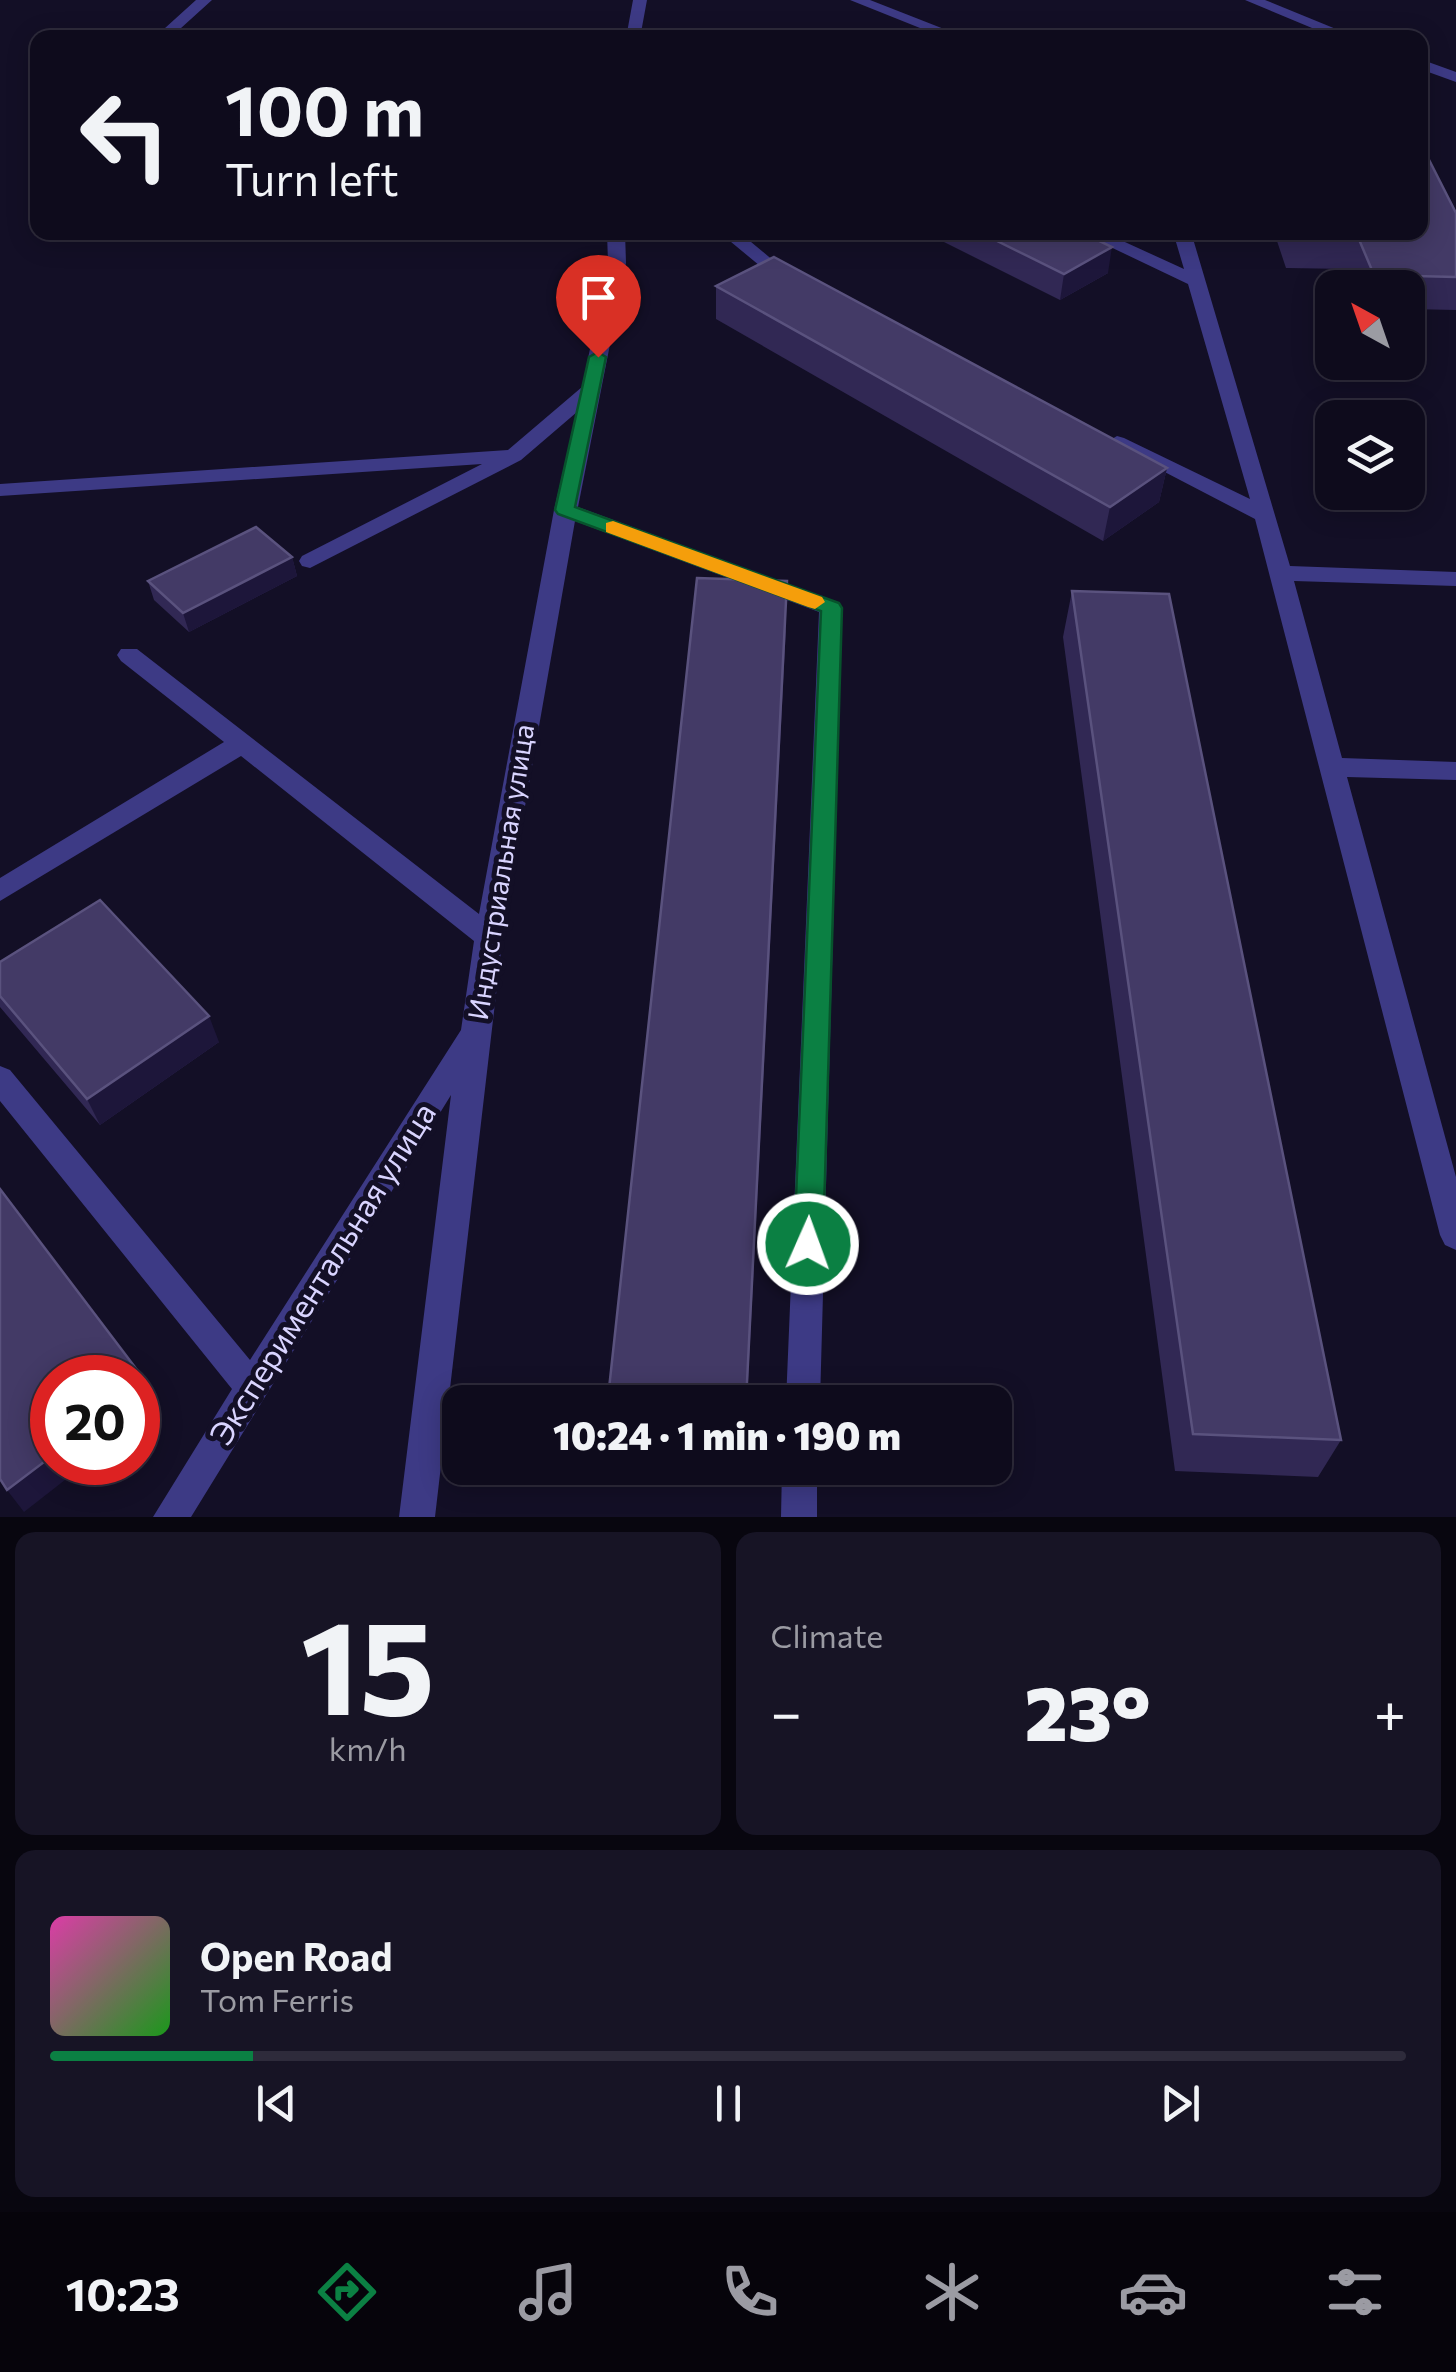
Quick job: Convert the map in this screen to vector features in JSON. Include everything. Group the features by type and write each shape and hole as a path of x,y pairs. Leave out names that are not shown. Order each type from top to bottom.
{"street":[{"path":"170,30 206,0"},
{"path":"638,30 640,0"},
{"path":"858,0 939,30"},
{"path":"1252,0 1330,30"},
{"path":"1428,67 1456,77"},
{"name":"Индустриальная улица","path":"417,1517 489,936 565,510 617,263 616,240"},
{"path":"736,240 779,276 814,293"},
{"path":"1105,240 1194,280"},
{"path":"1184,240 1283,573 1456,1235"},
{"path":"310,561 514,456 591,388"},
{"path":"1091,430 1265,515"},
{"path":"0,490 514,456"},
{"path":"565,510 831,608 804,1385"},
{"path":"1283,573 1456,579"},
{"path":"129,655 489,936"},
{"path":"0,891 242,743"},
{"path":"1334,767 1456,771"},
{"name":"Экспериментальная улица","path":"170,1517 475,1031"},
{"path":"0,1079 252,1388"},
{"path":"799,1517 800,1485"}],"building":[{"path":"1428,158 1456,213 1456,277 1425,276 1425,270 1372,270 1359,240 1428,240"},
{"path":"995,240 1098,240 1112,247 1064,274"},
{"path":"774,257 1167,468 1110,507 716,286"},
{"path":"256,527 292,557 183,613 148,581"},
{"path":"697,578 787,581 747,1385 609,1385"},
{"path":"1072,591 1169,594 1341,1440 1193,1434"},
{"path":"100,900 209,1016 87,1099 0,996 0,962"},
{"path":"0,1189 126,1355 30,1355 30,1473 7,1490 0,1479"}],"slow traffic":[{"path":"613,527 815,602"}],"route":[{"path":"598,357 565,510 831,608 808,1244"}]}
